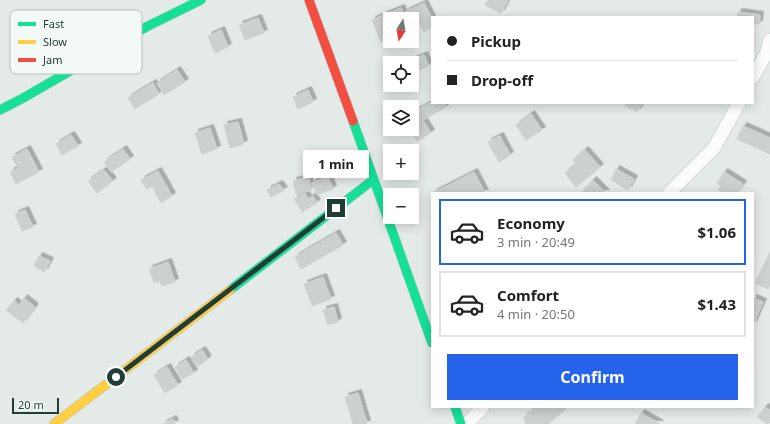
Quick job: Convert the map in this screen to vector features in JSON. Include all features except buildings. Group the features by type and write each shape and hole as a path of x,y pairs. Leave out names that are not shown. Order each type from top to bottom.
{"main road":[{"path":"142,29 201,0"},
{"path":"309,0 431,340"},
{"path":"0,110 65,74"},
{"path":"54,424 373,180"},
{"path":"455,408 461,424"}],"street":[{"path":"754,75 766,54 770,40"},
{"path":"670,192 714,148 737,104"},
{"path":"467,424 482,408"}],"traffic: fast":[{"path":"142,29 201,0"},
{"path":"0,110 65,74"},
{"path":"353,121 431,340"},
{"path":"230,290 373,180"},
{"path":"455,408 461,424"}],"traffic: slow":[{"path":"54,424 230,290"}],"traffic: jam":[{"path":"309,0 353,121"}],"route":[{"path":"116,377 336,208"}]}
